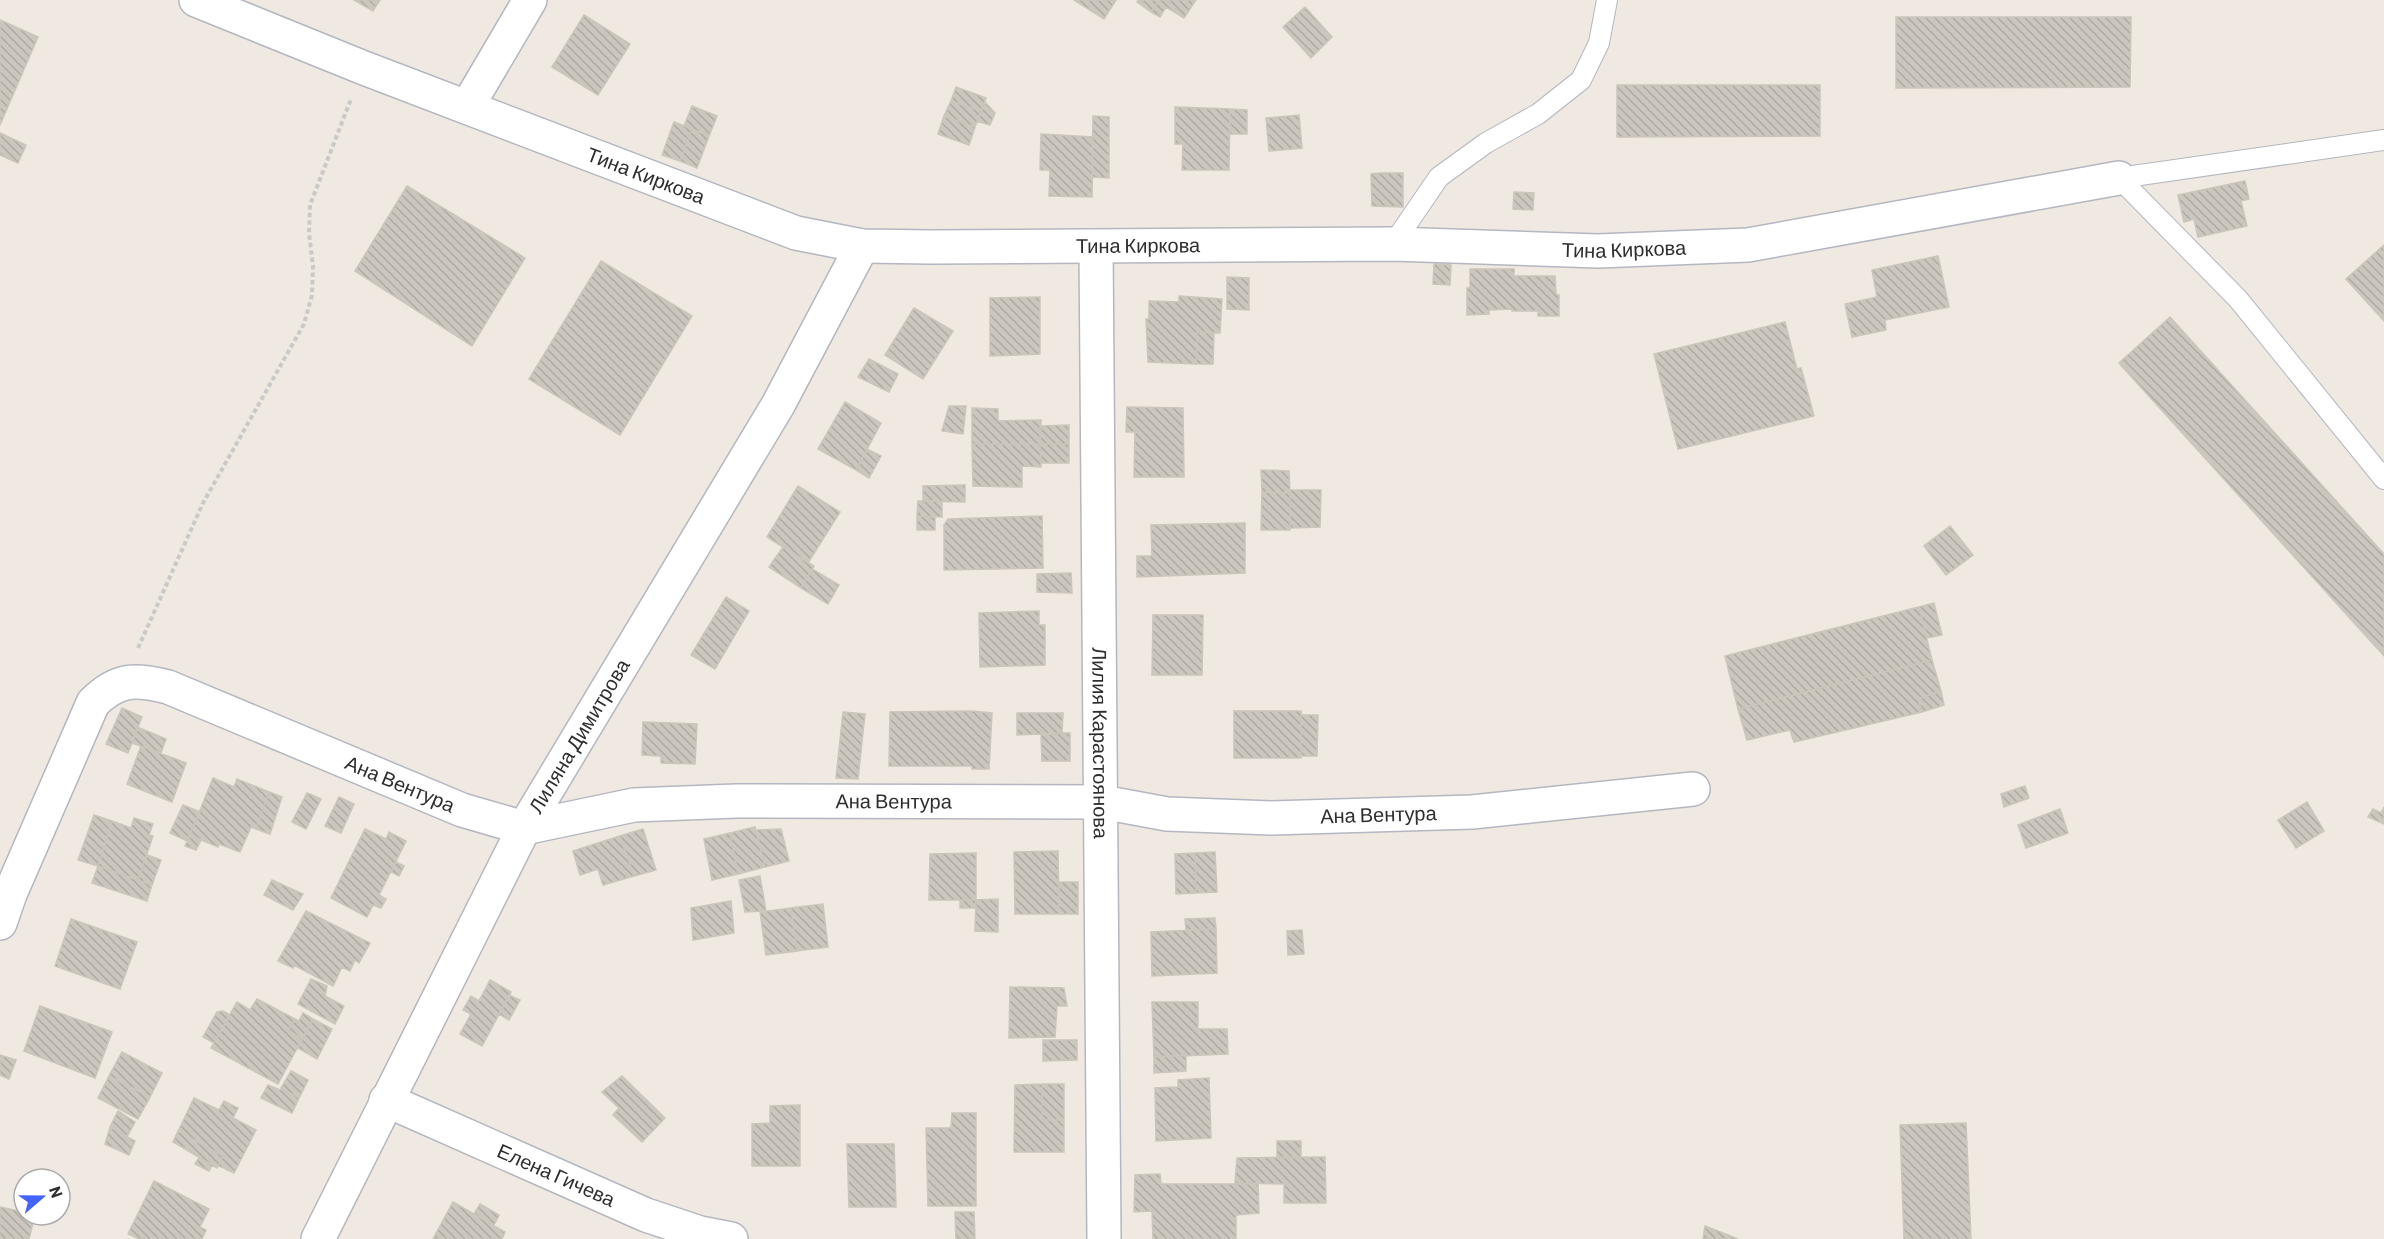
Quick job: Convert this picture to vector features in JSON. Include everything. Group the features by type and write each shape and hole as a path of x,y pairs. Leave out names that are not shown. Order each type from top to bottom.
{"street":[{"name":"Тина Киркова","path":"196,0 364,68 796,233 862,246 1096,247 1393,244 1598,251 1748,245 2119,178"},
{"path":"467,107 530,0"},
{"name":"Лиляна Димитрова","path":"318,1239 524,828 778,405 862,246"},
{"name":"Лилия Карастоянова","path":"1096,247 1104,1239"},
{"path":"3,903 93,703 106,690 123,682"},
{"name":"Ана Вентура","path":"123,682 146,682 168,687 462,810 524,828 634,805 736,801 1102,802 1167,814 1271,819 1472,812 1693,789"},
{"name":"Елена Гичева","path":"386,1101 646,1215 700,1233 731,1239"}],"lane":[{"path":"1393,244 1439,177 1486,143 1538,114 1581,80 1599,42 1607,0"},
{"path":"2119,178 2384,140"},
{"path":"2119,178 2238,299 2384,479"}],"path":[{"path":"123,682 203,503 304,324 312,296 310,205 364,68"}],"building":[{"path":"354,0 380,0 373,11"},
{"path":"1074,0 1116,0 1104,19"},
{"path":"1139,0 1159,0 1151,12 1137,2"},
{"path":"1159,0 1196,0 1184,18 1166,7 1160,17 1151,12"},
{"path":"1305,7 1332,37 1311,58 1283,27"},
{"path":"584,15 630,44 598,95 552,67"},
{"path":"1896,17 2131,17 2130,87 1896,88"},
{"path":"0,20 38,37 0,125"},
{"path":"1617,85 1820,85 1820,136 1617,137"},
{"path":"956,87 986,98 981,111 951,101"},
{"path":"951,101 981,111 975,127 944,116"},
{"path":"985,102 995,113 990,125 977,121"},
{"path":"692,106 717,116 709,136 684,126"},
{"path":"1175,107 1230,109 1229,170 1182,170 1183,144 1175,144"},
{"path":"1230,109 1247,110 1247,134 1230,134"},
{"path":"1299,115 1302,148 1269,151 1266,118"},
{"path":"944,116 975,127 969,145 938,134"},
{"path":"1093,116 1109,117 1109,178 1092,177"},
{"path":"674,122 692,129 680,161 662,155"},
{"path":"692,129 709,136 697,168 680,161"},
{"path":"0,133 26,145 18,163 0,155"},
{"path":"1041,134 1093,137 1092,197 1049,196 1050,170 1040,170"},
{"path":"1403,173 1403,207 1372,206 1371,174"},
{"path":"2245,181 2249,199 2241,201 2247,226 2198,237 2194,219 2184,222 2178,195"},
{"path":"407,186 525,258 472,346 355,271"},
{"path":"1514,192 1534,193 1533,210 1513,209"},
{"path":"2384,245 2384,321 2346,279"},
{"path":"1938,256 1949,307 1885,320 1886,330 1852,337 1845,304 1877,297 1872,270"},
{"path":"601,261 692,316 620,435 529,379"},
{"path":"1434,264 1451,265 1450,285 1433,284"},
{"path":"1470,269 1514,269 1514,276 1555,276 1556,294 1559,295 1559,316 1538,316 1538,311 1512,311 1512,309 1489,310 1489,314 1467,315"},
{"path":"1227,277 1249,278 1249,310 1227,309"},
{"path":"1179,296 1222,299 1220,333 1197,332 1196,364 1148,362 1146,319 1149,319 1149,301 1179,302"},
{"path":"1040,297 1040,354 990,356 990,298"},
{"path":"914,308 953,331 923,379 885,355"},
{"path":"2170,317 2384,554 2384,656 2119,363"},
{"path":"1785,322 1797,369 1801,368 1814,416 1678,449 1654,354"},
{"path":"1197,332 1214,333 1213,364 1196,364"},
{"path":"869,359 898,374 889,392 858,377"},
{"path":"845,402 881,423 856,470 818,449"},
{"path":"949,406 966,406 963,434 942,431"},
{"path":"1127,407 1183,408 1184,477 1134,477 1135,432 1126,432"},
{"path":"972,408 998,409 998,421 1041,420 1040,444 972,444"},
{"path":"1069,425 1069,444 1040,444 1040,426"},
{"path":"972,444 1040,444 1041,467 1022,466 1022,487 973,486"},
{"path":"1040,444 1069,444 1069,463 1041,463"},
{"path":"867,449 881,456 869,478 856,470"},
{"path":"1261,470 1289,471 1290,493 1262,492"},
{"path":"965,485 965,502 923,501 923,486"},
{"path":"798,486 840,512 808,563 767,537"},
{"path":"1290,490 1321,490 1320,527 1290,528"},
{"path":"1262,492 1290,493 1290,530 1261,530"},
{"path":"918,501 942,501 942,517 917,516"},
{"path":"917,516 935,517 935,530 917,530"},
{"path":"1042,516 1043,568 944,570 944,525 948,519"},
{"path":"1245,523 1245,573 1137,577 1137,556 1152,556 1151,525"},
{"path":"1950,526 1973,555 1946,575 1924,546"},
{"path":"783,547 814,566 801,588 769,567"},
{"path":"812,569 839,585 828,604 801,588"},
{"path":"1071,573 1072,593 1037,592 1037,574"},
{"path":"726,597 749,611 715,669 691,655"},
{"path":"1934,603 1942,635 1927,638 1919,607"},
{"path":"1919,607 1932,660 1738,709 1725,656"},
{"path":"1039,611 1039,625 1045,625 1045,665 980,667 979,613"},
{"path":"1153,615 1203,615 1202,675 1152,675"},
{"path":"1932,660 1941,691 1918,699 1922,712 1794,742 1790,730 1747,740 1738,709"},
{"path":"1941,691 1944,705 1922,712 1918,699"},
{"path":"122,708 142,717 128,753 106,744"},
{"path":"1234,711 1301,711 1301,758 1234,758"},
{"path":"843,712 865,714 858,779 836,778"},
{"path":"890,712 992,713 989,769 972,769 972,766 889,766"},
{"path":"1017,713 1063,713 1062,733 1017,735"},
{"path":"1301,715 1318,715 1317,756 1301,756"},
{"path":"643,722 697,724 695,764 661,763 661,756 642,755"},
{"path":"137,727 166,739 161,753 132,743"},
{"path":"1070,733 1070,761 1042,761 1041,735"},
{"path":"141,746 186,763 172,802 127,784"},
{"path":"213,778 234,787 237,779 269,792 256,829 251,827 240,852 219,844 218,847 190,835"},
{"path":"2025,786 2029,798 2004,807 2001,794"},
{"path":"269,792 282,797 270,834 256,829"},
{"path":"307,793 321,799 306,829 292,822"},
{"path":"339,797 354,804 341,833 325,826"},
{"path":"2307,802 2324,831 2296,848 2278,820"},
{"path":"183,805 200,812 187,841 170,833"},
{"path":"2384,807 2384,824 2368,817 2373,809 2381,813"},
{"path":"2060,809 2068,833 2026,848 2018,825"},
{"path":"94,815 112,821 98,866 78,860"},
{"path":"134,818 153,824 149,835 153,836 138,880 98,866 112,821 131,828"},
{"path":"755,827 765,867 738,874 730,833"},
{"path":"365,829 386,839 389,832 406,841 379,895 386,899 381,908 373,905 367,917 331,898"},
{"path":"643,829 656,870 634,876 620,836"},
{"path":"781,829 789,861 765,867 756,830"},
{"path":"730,833 738,874 712,880 704,839"},
{"path":"190,835 201,840 196,850 185,846"},
{"path":"620,836 634,876 603,885 598,869 580,875 573,851"},
{"path":"1058,851 1059,914 1015,914 1014,852"},
{"path":"1215,852 1217,892 1196,893 1195,853"},
{"path":"976,853 976,900 929,900 930,854"},
{"path":"1195,853 1196,893 1176,894 1175,854"},
{"path":"147,855 161,860 152,885 138,880"},
{"path":"396,862 404,866 399,876 391,872"},
{"path":"98,866 152,885 147,901 92,883"},
{"path":"760,876 766,911 745,912 739,880"},
{"path":"272,880 303,894 293,910 264,895"},
{"path":"1059,882 1078,882 1078,914 1059,914"},
{"path":"998,899 998,932 975,931 976,900"},
{"path":"960,900 976,900 975,908 960,908"},
{"path":"731,901 734,933 693,940 691,908"},
{"path":"823,904 828,947 797,951 791,908"},
{"path":"791,908 797,951 766,955 760,912"},
{"path":"306,911 370,943 359,963 355,960 350,971 342,967 333,986 294,965 293,968 278,961"},
{"path":"1215,918 1216,929 1186,930 1185,919"},
{"path":"71,919 137,942 120,989 55,966"},
{"path":"1216,929 1217,973 1152,976 1151,932"},
{"path":"1302,930 1304,954 1288,955 1287,931"},
{"path":"311,979 327,986 325,996 344,1006 335,1024 298,1004"},
{"path":"490,980 511,992 482,1046 460,1034 471,1014 463,1010 471,996 479,1001"},
{"path":"1010,987 1064,988 1067,1006 1057,1006 1055,1037 1009,1038"},
{"path":"509,995 520,1000 509,1020 499,1014"},
{"path":"257,999 295,1019 288,1030 302,1039 278,1084 211,1048 237,1002 250,1010"},
{"path":"1152,1002 1198,1002 1198,1029 1227,1029 1228,1054 1154,1057"},
{"path":"40,1006 112,1032 95,1078 24,1051"},
{"path":"223,1011 230,1015 214,1043 203,1037 217,1012"},
{"path":"303,1013 313,1019 302,1039 288,1030 295,1019 299,1021"},
{"path":"313,1019 332,1029 317,1059 298,1048"},
{"path":"1043,1040 1077,1040 1077,1060 1043,1061"},
{"path":"122,1052 162,1073 150,1097 109,1076"},
{"path":"0,1055 16,1060 9,1079 0,1075"},
{"path":"1186,1055 1186,1071 1154,1073 1154,1057"},
{"path":"291,1071 308,1080 299,1098 281,1088"},
{"path":"109,1076 150,1097 138,1119 98,1098"},
{"path":"622,1076 665,1118 642,1142 613,1115 619,1108 602,1092"},
{"path":"1209,1078 1211,1138 1156,1141 1155,1088 1178,1087 1178,1080"},
{"path":"1042,1084 1064,1084 1064,1120 1042,1120"},
{"path":"1042,1084 1042,1120 1064,1120 1064,1152 1014,1152 1015,1085"},
{"path":"268,1085 280,1090 281,1088 299,1098 292,1113 261,1098"},
{"path":"194,1098 219,1110 224,1101 238,1108 233,1118 256,1130 234,1173 213,1163 209,1171 195,1164 200,1156 173,1142"},
{"path":"800,1105 800,1166 752,1166 752,1124 770,1123 770,1106"},
{"path":"118,1111 135,1122 127,1137 110,1127"},
{"path":"952,1113 976,1113 976,1206 928,1206 926,1128 951,1128"},
{"path":"1966,1123 1971,1239 1904,1239 1900,1125"},
{"path":"110,1127 135,1141 129,1155 105,1144"},
{"path":"178,1131 223,1156 217,1168 173,1142"},
{"path":"1277,1141 1301,1141 1301,1158 1277,1158"},
{"path":"847,1144 894,1144 896,1207 849,1207"},
{"path":"1325,1157 1326,1203 1284,1203 1284,1184 1235,1183 1237,1158"},
{"path":"1160,1174 1161,1184 1258,1184 1259,1213 1236,1215 1236,1239 1153,1239 1152,1211 1134,1212 1135,1175"},
{"path":"154,1181 209,1209 200,1227 206,1230 202,1239 139,1239 128,1234"},
{"path":"453,1202 505,1232 502,1239 433,1239"},
{"path":"480,1204 499,1215 494,1225 474,1214"},
{"path":"0,1207 12,1210 12,1227 32,1227 29,1239 0,1239"},
{"path":"955,1212 974,1212 975,1239 956,1239"},
{"path":"1705,1226 1738,1239 1703,1239"}]}
